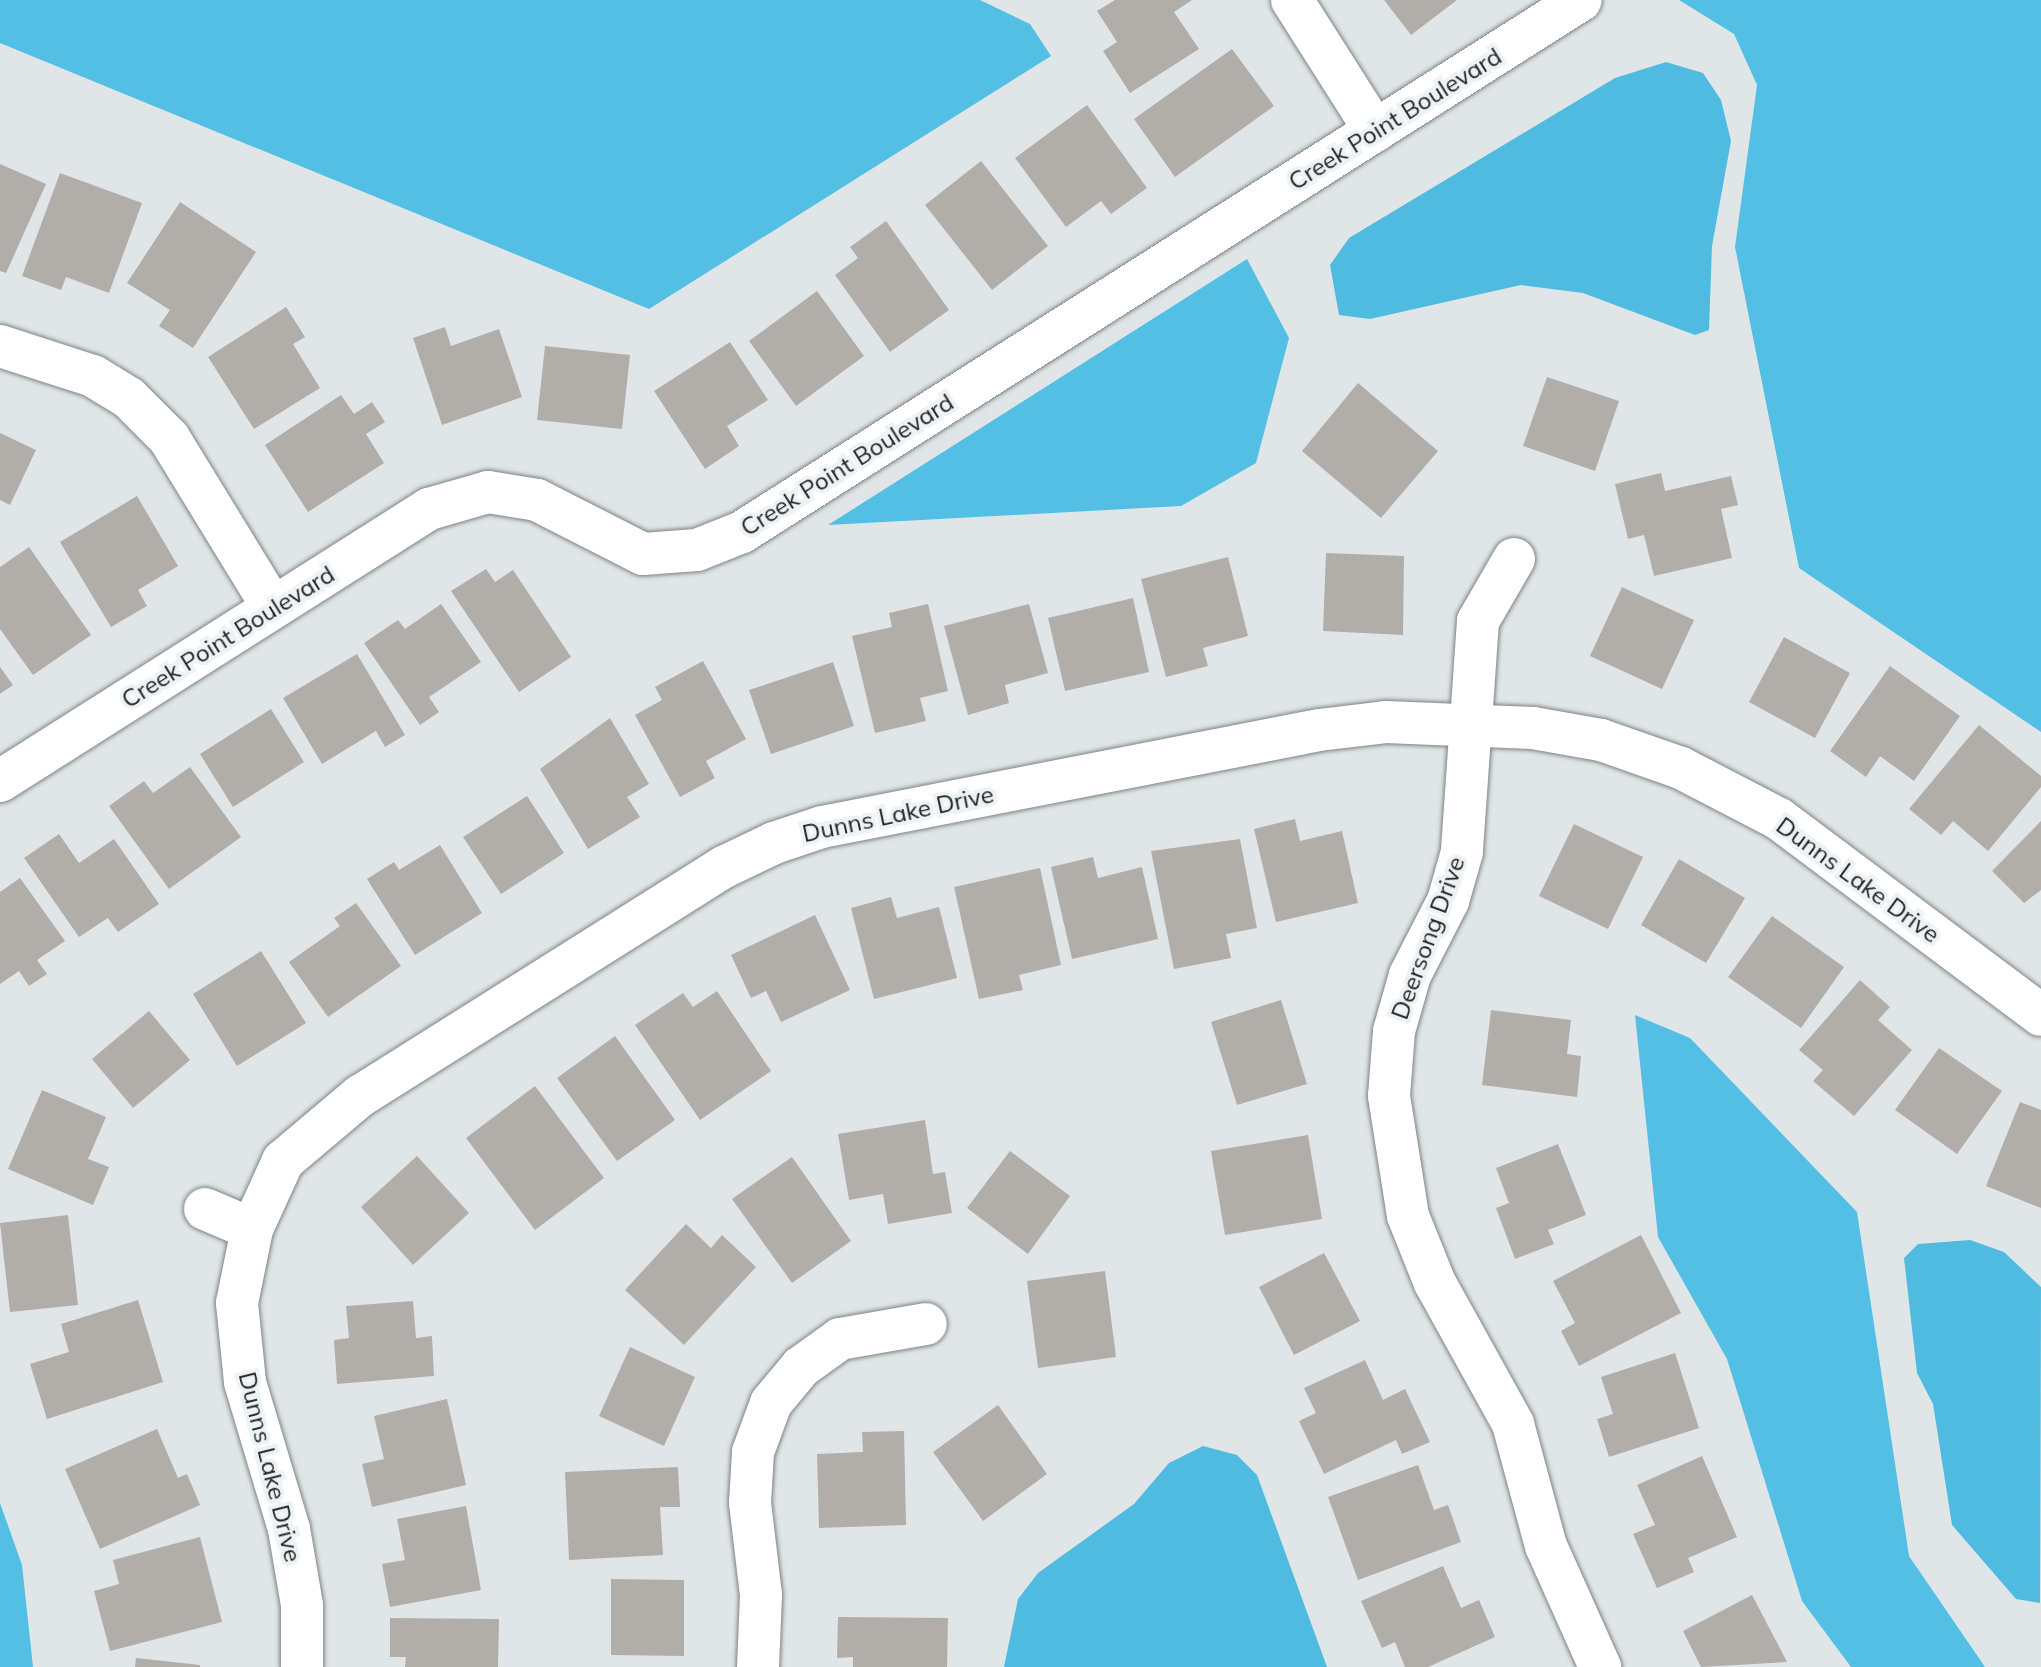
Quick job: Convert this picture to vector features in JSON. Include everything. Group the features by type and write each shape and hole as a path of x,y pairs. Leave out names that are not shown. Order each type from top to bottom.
{"street":[{"path":"1292,0 1375,131"},
{"name":"Creek Point Boulevard","path":"0,781 429,509 488,492 537,500 643,554 697,550 742,532 1581,0"},
{"path":"0,346 93,376 129,398 169,438 273,608"},
{"name":"Deersong Drive","path":"1514,559 1478,621 1467,725 1462,852 1448,901 1410,975 1394,1031 1389,1096 1408,1216 1435,1283 1513,1424 1546,1546 1600,1667"},
{"name":"Dunns Lake Drive","path":"302,1667 302,1605 289,1529 245,1382 237,1303 252,1229 283,1161 360,1096 724,867 774,843 822,827 1319,730 1386,722 1467,725 1601,740 1681,768 1779,819 1840,860 2041,1015"},
{"path":"205,1209 252,1229"},
{"path":"758,1667 761,1595 750,1503 753,1452 771,1403 801,1367 840,1339 926,1324"}],"shaded area":[{"path":"0,0 980,0 1030,24 1051,56 649,309 0,43"},
{"path":"1679,0 2041,0 2041,732 1799,568 1735,247 1757,85 1734,34"},
{"path":"1666,62 1703,73 1721,100 1731,141 1712,246 1709,330 1695,335 1583,293 1521,285 1370,319 1339,315 1330,265 1349,238 1615,78"},
{"path":"1247,259 1289,338 1256,463 1181,506 828,525"},
{"path":"1635,1015 1690,1038 1857,1212 1909,1556 1985,1667 1851,1667 1802,1601 1727,1359 1658,1237"},
{"path":"1970,1240 2004,1252 2041,1287 2040,1603 2016,1599 1952,1525 1933,1404 1917,1373 1904,1258 1918,1244"},
{"path":"1203,1446 1237,1455 1257,1475 1327,1667 1004,1667 1018,1599 1038,1573 1134,1504 1169,1463"},
{"path":"0,1503 22,1565 33,1667 0,1667"}],"building":[{"path":"1115,0 1192,0 1174,12 1199,49 1130,93 1103,51 1117,42 1097,11"},
{"path":"1384,0 1457,0 1411,35"},
{"path":"1232,49 1274,106 1175,177 1134,119"},
{"path":"1087,105 1147,188 1111,214 1101,201 1066,227 1015,158"},
{"path":"981,161 1048,246 992,290 925,205"},
{"path":"0,164 46,184 6,273 0,271"},
{"path":"60,173 142,203 109,293 66,277 61,290 22,276"},
{"path":"180,202 256,252 193,348 159,326 170,310 127,283"},
{"path":"886,221 949,310 890,352 835,275 858,258 850,247"},
{"path":"817,291 864,356 796,406 749,341"},
{"path":"286,307 305,337 293,344 320,388 254,429 208,357"},
{"path":"445,327 451,346 499,329 522,397 442,425 413,338"},
{"path":"730,342 768,400 727,426 739,446 705,469 654,391"},
{"path":"545,346 630,355 622,429 537,420"},
{"path":"1547,377 1619,401 1595,471 1523,446"},
{"path":"1358,383 1438,451 1381,518 1302,451"},
{"path":"341,395 354,414 372,402 385,422 366,434 384,463 308,512 265,445"},
{"path":"0,433 36,450 10,505 0,500"},
{"path":"1661,473 1665,491 1731,476 1738,505 1721,509 1732,558 1654,576 1644,535 1628,539 1615,484"},
{"path":"137,496 178,566 138,590 147,606 111,627 60,542"},
{"path":"29,547 91,635 33,675 0,629 0,567"},
{"path":"1326,553 1404,556 1403,635 1323,631"},
{"path":"1228,557 1248,636 1203,648 1208,666 1166,677 1141,579"},
{"path":"486,569 495,582 513,570 571,657 519,692 451,591"},
{"path":"1622,587 1694,620 1662,689 1590,656"},
{"path":"1133,598 1149,672 1065,691 1048,618"},
{"path":"441,604 481,662 429,697 439,712 420,725 364,643 398,620 405,629"},
{"path":"928,604 948,691 920,698 926,721 875,733 852,636 892,627 889,613"},
{"path":"1029,604 1048,673 1005,685 1009,703 968,715 944,626"},
{"path":"1784,637 1850,673 1815,738 1749,702"},
{"path":"357,654 405,735 385,747 376,731 322,764 283,698"},
{"path":"703,661 746,739 706,761 715,778 680,797 635,715 662,700 655,687"},
{"path":"833,662 854,726 771,754 749,690"},
{"path":"1890,666 1960,716 1914,781 1880,756 1866,777 1830,751"},
{"path":"0,667 13,685 0,694"},
{"path":"271,709 304,762 233,807 200,754"},
{"path":"610,718 649,784 627,797 640,817 588,849 540,769"},
{"path":"1979,725 2041,776 2041,787 1988,851 1953,821 1941,835 1909,809"},
{"path":"190,767 241,837 169,889 109,806 144,781 153,793"},
{"path":"527,796 564,853 501,894 463,837"},
{"path":"1295,819 1300,841 1342,831 1358,903 1276,922 1254,829"},
{"path":"2041,821 2041,890 2024,903 1992,871"},
{"path":"1574,824 1643,857 1608,929 1539,896"},
{"path":"59,834 79,863 114,839 159,904 118,932 108,918 79,937 24,858"},
{"path":"1240,839 1257,928 1226,934 1231,958 1174,969 1151,851"},
{"path":"440,845 482,913 415,955 367,879 394,862 399,870"},
{"path":"1093,857 1098,878 1142,867 1158,939 1072,959 1051,867"},
{"path":"1679,859 1745,898 1706,963 1641,925"},
{"path":"1040,868 1061,965 1019,975 1023,990 979,999 954,887"},
{"path":"20,878 65,941 37,960 47,974 29,986 19,971 0,984 0,892"},
{"path":"891,897 897,918 939,907 957,978 874,999 851,908"},
{"path":"356,903 401,966 328,1017 289,962 340,926 334,918"},
{"path":"815,915 850,990 781,1022 766,991 751,998 731,955"},
{"path":"1772,916 1844,967 1801,1028 1728,977"},
{"path":"261,951 306,1023 237,1066 193,994"},
{"path":"1860,980 1890,1007 1878,1020 1912,1050 1854,1116 1813,1081 1823,1070 1799,1050"},
{"path":"717,991 771,1071 700,1120 635,1025 683,993 693,1007"},
{"path":"1281,1000 1307,1084 1237,1105 1211,1022"},
{"path":"1491,1010 1571,1020 1567,1054 1581,1056 1577,1097 1482,1085"},
{"path":"149,1011 190,1060 133,1108 92,1059"},
{"path":"615,1036 675,1120 617,1161 557,1078"},
{"path":"1939,1048 2002,1091 1957,1154 1895,1110"},
{"path":"535,1086 604,1178 535,1230 466,1138"},
{"path":"42,1090 106,1117 88,1159 109,1167 93,1205 8,1169"},
{"path":"2020,1102 2041,1110 2041,1208 1986,1186"},
{"path":"925,1120 933,1174 945,1172 952,1213 888,1224 883,1194 849,1200 838,1134"},
{"path":"1308,1135 1322,1219 1225,1235 1211,1151"},
{"path":"1558,1144 1586,1215 1548,1230 1554,1244 1515,1259 1496,1208 1509,1203 1496,1168"},
{"path":"1010,1151 1070,1196 1028,1254 967,1208"},
{"path":"417,1156 469,1213 413,1265 361,1207"},
{"path":"792,1157 851,1241 792,1283 732,1199"},
{"path":"68,1215 78,1305 10,1312 0,1223"},
{"path":"686,1224 711,1248 722,1235 756,1267 684,1345 625,1290"},
{"path":"1641,1235 1681,1313 1579,1366 1561,1331 1575,1323 1553,1281"},
{"path":"1324,1253 1360,1321 1294,1355 1259,1287"},
{"path":"1105,1271 1116,1357 1038,1368 1027,1281"},
{"path":"138,1300 163,1382 47,1419 30,1364 69,1352 61,1324"},
{"path":"413,1301 416,1338 432,1336 434,1376 337,1384 334,1340 349,1338 346,1306"},
{"path":"630,1347 695,1377 664,1446 599,1416"},
{"path":"1675,1353 1699,1428 1609,1457 1597,1419 1613,1414 1601,1377"},
{"path":"1365,1360 1383,1400 1405,1389 1430,1442 1402,1454 1396,1440 1324,1474 1299,1421 1316,1413 1304,1388"},
{"path":"447,1399 466,1485 372,1507 362,1464 384,1459 374,1416"},
{"path":"998,1405 1047,1474 983,1521 933,1452"},
{"path":"157,1429 178,1478 187,1474 200,1505 100,1549 65,1469"},
{"path":"904,1431 906,1525 819,1528 817,1454 863,1452 862,1432"},
{"path":"1702,1456 1737,1537 1688,1558 1694,1572 1657,1588 1633,1534 1655,1525 1637,1485"},
{"path":"1418,1465 1434,1510 1448,1505 1461,1542 1358,1580 1328,1497"},
{"path":"678,1467 680,1507 660,1507 663,1555 569,1560 565,1472"},
{"path":"466,1506 481,1590 390,1607 382,1564 405,1560 397,1519"},
{"path":"200,1537 222,1622 110,1651 94,1591 119,1584 113,1560"},
{"path":"1443,1566 1461,1608 1479,1600 1495,1637 1428,1667 1405,1667 1395,1642 1382,1648 1361,1601"},
{"path":"611,1579 684,1580 684,1656 611,1655"},
{"path":"1752,1595 1787,1662 1701,1667 1683,1631"},
{"path":"838,1617 948,1618 947,1667 853,1667 853,1657 837,1658"},
{"path":"390,1618 499,1619 498,1667 405,1667 406,1657 390,1657"},
{"path":"136,1658 200,1665 200,1667 135,1667"}]}
